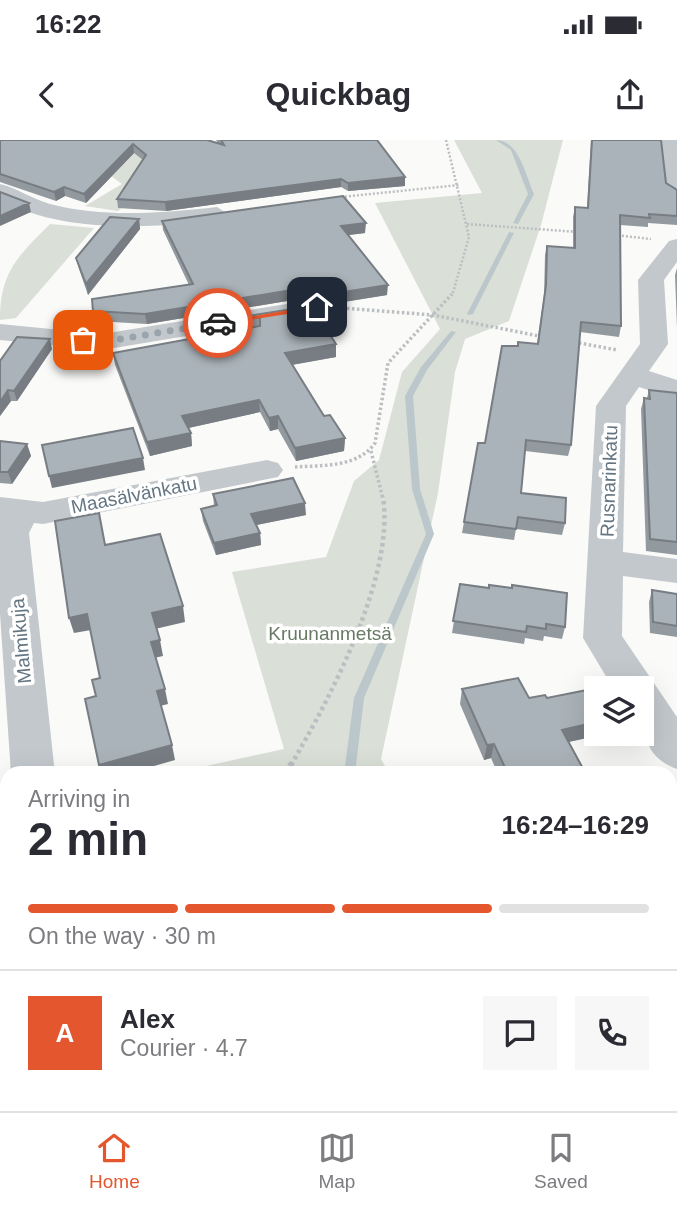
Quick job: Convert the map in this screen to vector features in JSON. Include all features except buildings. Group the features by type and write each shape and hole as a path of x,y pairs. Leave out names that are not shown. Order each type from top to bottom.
{"street":[{"path":"671,140 677,182"},
{"path":"0,190 62,214 166,221 239,211"},
{"name":"Rusnarinkatu","path":"627,676 602,638 611,406 630,363 654,344 650,280 669,251"},
{"path":"0,332 102,342 317,307"},
{"path":"630,363 677,390"},
{"name":"Maasälvänkatu","path":"12,509 43,513 267,470"},
{"name":"Malmikuja","path":"12,509 32,766"},
{"path":"606,562 677,571"},
{"path":"654,717 677,751"}],"path":[{"path":"267,470 361,459 376,443 388,363 451,299 469,237 459,185 446,140"},
{"path":"341,197 459,185"},
{"path":"467,225 591,233"},
{"path":"604,234 669,251"},
{"path":"317,307 433,316 556,339"},
{"path":"570,341 630,363"},
{"path":"290,766 326,706 374,581 384,517 371,451"}],"green space":[{"name":"Kruunanmetsä","path":"454,140 563,140 541,225 509,321 465,339 455,372 438,493 381,759 385,766 206,766 284,749 232,572 326,557 354,481 379,460 402,372 440,329 375,203 482,193"},
{"path":"143,141 157,172 141,192 118,211 85,206 122,184 93,163"},
{"path":"50,224 94,228 16,318 0,320 7,277 20,256"}],"waterway":[{"path":"498,140 513,149 531,194 516,223"},
{"path":"470,314 511,233"},
{"path":"350,766 359,698 430,534 416,489 409,396 424,369 453,332"}],"way so far":[{"path":"83,340 102,342 218,323"}],"route":[{"path":"218,323 317,307"}]}
